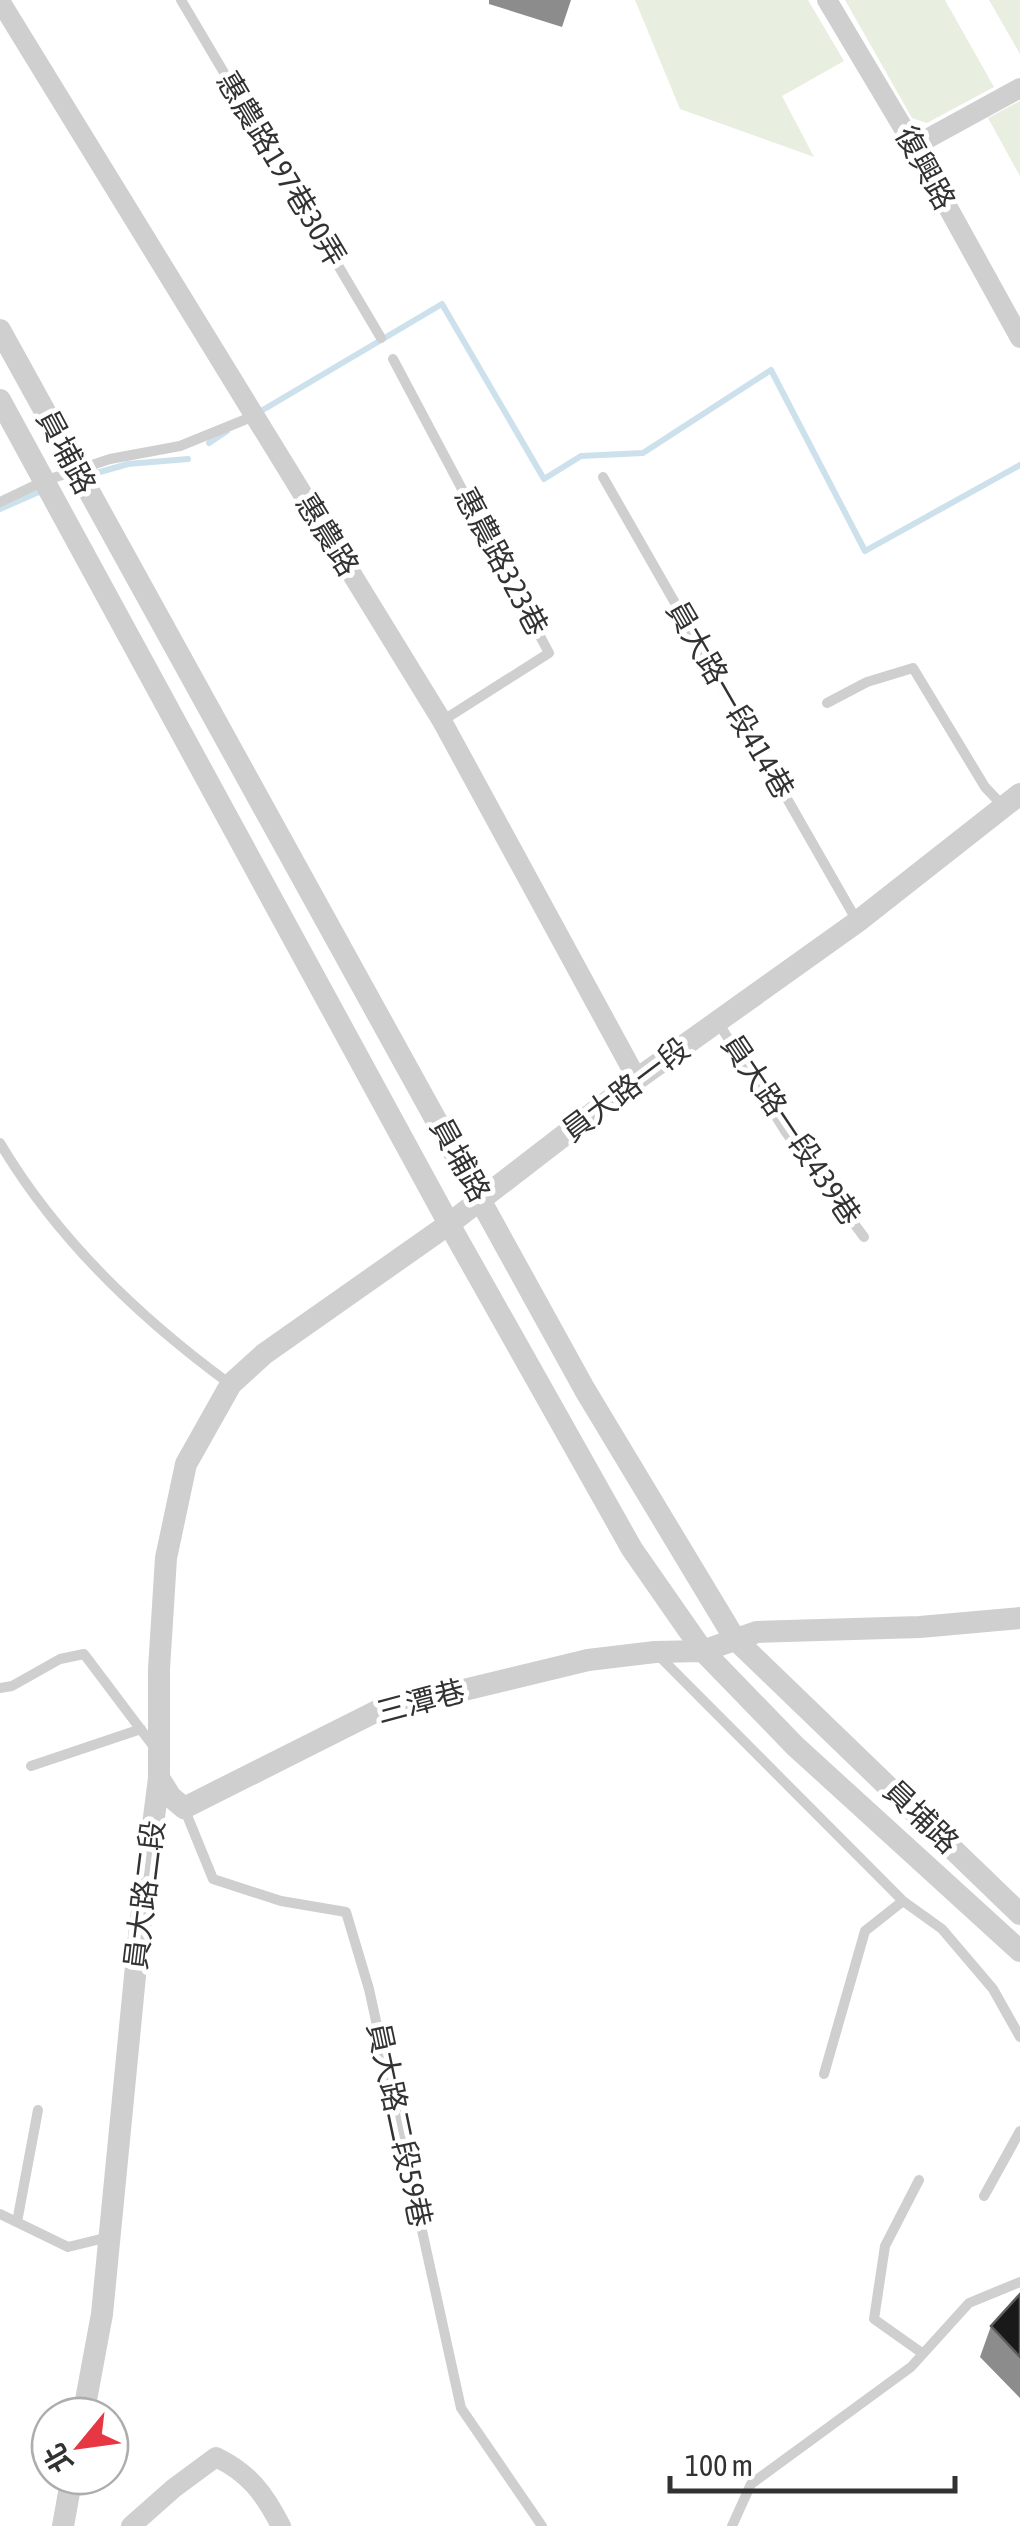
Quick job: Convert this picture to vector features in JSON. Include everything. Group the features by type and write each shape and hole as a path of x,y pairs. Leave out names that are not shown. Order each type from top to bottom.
{"street":[{"name":"復興路","path":"827,0 914,146 1020,338"},
{"name":"惠農路","path":"0,1 442,721 638,1079"},
{"path":"914,146 1020,88"},
{"name":"員埔路","path":"0,330 585,1390 735,1639 1020,1914"},
{"name":"員埔路","path":"0,400 449,1224 632,1549 703,1651 796,1746 1020,1951"},
{"name":"員大路一段","path":"231,1384 264,1354 449,1224 638,1079 857,922 1013,801"},
{"name":"員大路二段","path":"87,2396 102,2314 159,1778 166,1558 186,1464 231,1384"},
{"name":"三潭巷","path":"184,1808 377,1711 588,1660 703,1651 756,1632 920,1627 1020,1618"},
{"path":"159,1778 184,1808"},
{"path":"132,2526 174,2488 216,2458 241,2470 271,2506 281,2526"},
{"path":"62,2526 68,2496"}],"lane":[{"name":"惠農路197巷30弄","path":"181,0 381,338"},
{"name":"惠農路323巷","path":"393,359 550,652 442,721"},
{"path":"0,502 44,481 110,459 180,446 254,416"},
{"name":"員大路一段414巷","path":"603,477 857,922"},
{"path":"827,702 866,682 914,668 985,787 1013,801"},
{"name":"員大路一段439巷","path":"718,1022 785,1131 864,1238"},
{"path":"1,1147 115,1288 169,1337 231,1384"},
{"path":"655,1652 903,1901 942,1928 994,1989 1020,2037"},
{"path":"0,1688 12,1686 60,1659 84,1654 158,1752"},
{"path":"31,1766 141,1730"},
{"name":"員大路二段59巷","path":"184,1808 212,1879 281,1901 346,1912 370,1990 461,2408 542,2526"},
{"path":"824,2074 865,1931 903,1901"},
{"path":"17,2222 38,2110"},
{"path":"984,2196 1020,2130"},
{"path":"920,2180 885,2246 874,2319 922,2352"},
{"path":"0,2214 68,2247 110,2236"},
{"path":"732,2526 751,2484 912,2367 969,2302 1020,2282"}],"shaded area":[{"path":"635,0 808,0 844,61 782,96 814,157 680,109"},
{"path":"845,0 945,0 994,87 927,123 912,118"},
{"path":"989,0 1020,0 1020,54"},
{"path":"1020,101 1020,176 988,118"}],"building":[{"path":"1020,2294 1020,2357 991,2326"}],"waterway":[{"path":"256,414 442,304 544,479 581,456 643,453 771,370 865,551 1020,465"},
{"path":"209,443 227,431"},
{"path":"86,476 128,464 188,459"},
{"path":"0,509 41,491"}]}
